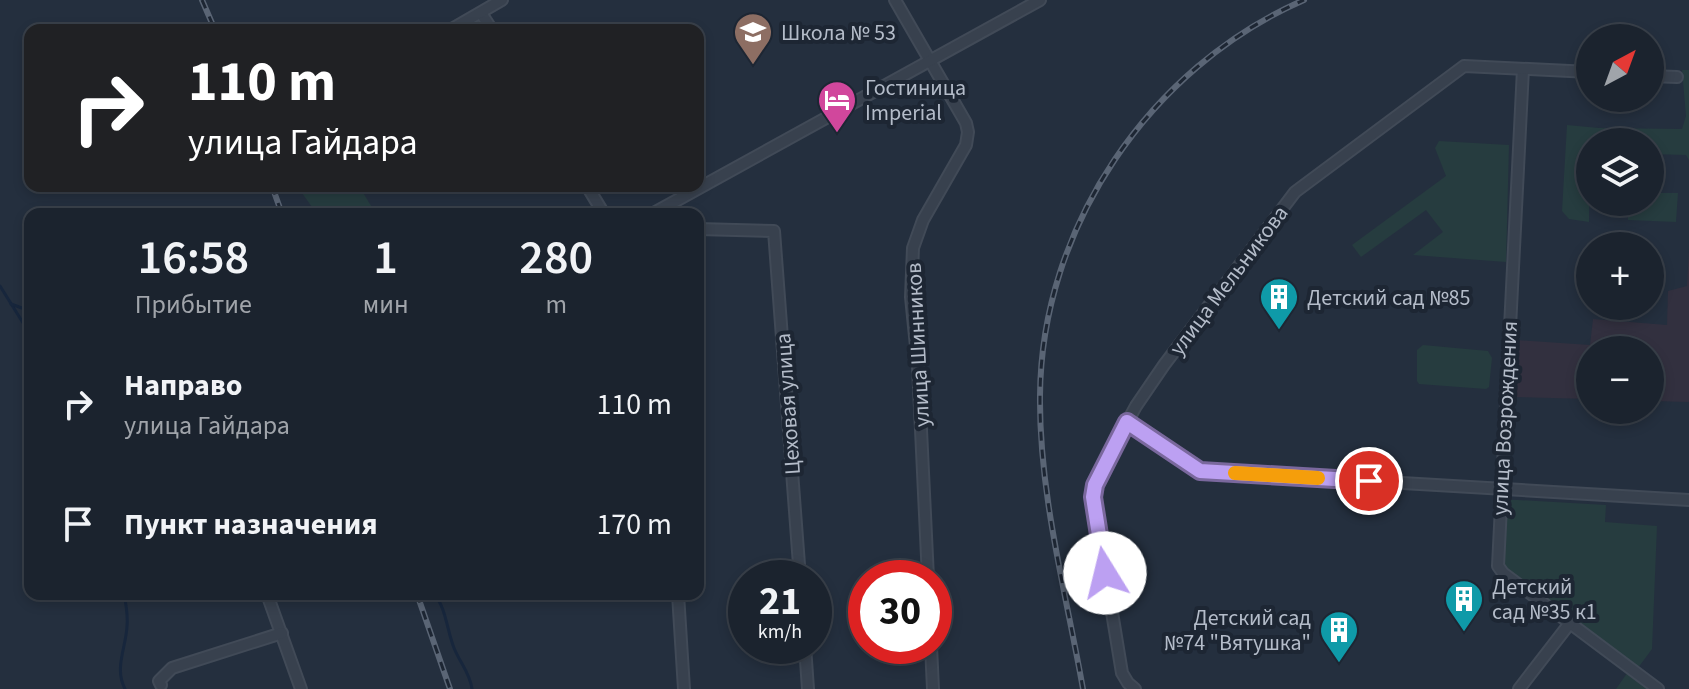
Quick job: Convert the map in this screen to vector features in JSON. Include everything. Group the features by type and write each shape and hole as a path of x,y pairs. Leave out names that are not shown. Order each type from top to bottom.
{"street":[{"path":"461,24 502,0"},
{"name":"улица Шинников","path":"895,0 931,59 968,132 966,145 923,220 913,248 911,297 918,366 927,560"},
{"path":"704,185 1040,0"},
{"path":"481,13 488,24"},
{"name":"улица Мельникова","path":"1132,686 1122,673 1093,497 1095,485 1127,422 1164,365 1295,192 1464,66 1576,71"},
{"name":"улица Возрождения","path":"1523,69 1497,545 1500,570 1658,689"},
{"path":"1664,77 1677,77"},
{"path":"663,208 692,192"},
{"name":"Цеховая улица","path":"704,229 774,231 799,560"},
{"path":"1127,422 1200,471 1689,500"},
{"path":"269,600 301,689"},
{"path":"678,600 684,689"},
{"path":"1519,689 1570,623"},
{"path":"161,685 159,681 172,668 282,633"},
{"path":"806,664 808,689"},
{"path":"932,664 933,689"}],"shaded area":[{"path":"1689,249 1689,402 1664,401 1664,336 1591,336 1593,320 1667,325 1668,291 1687,286"},
{"path":"1516,340 1576,344 1576,399 1512,397"}],"green space":[{"path":"1682,70 1689,70 1689,160 1686,155 1664,154 1664,129 1682,129 1686,116"},
{"path":"1567,125 1599,128 1576,128 1576,216 1589,216 1589,222 1569,219 1562,211"},
{"path":"1439,141 1509,145 1506,262 1413,255 1443,232 1426,210 1361,257 1352,245 1446,176 1435,148"},
{"path":"301,192 363,192 372,208 313,208"},
{"path":"1664,193 1678,193 1676,222 1628,220 1628,216 1664,216"},
{"path":"1423,345 1488,351 1492,358 1489,387 1419,384 1417,350"},
{"path":"1500,499 1606,505 1605,522 1657,526 1652,649 1635,672 1651,689 1616,689 1630,669 1503,573"}],"waterway":[{"path":"0,286 24,324"},
{"path":"11,304 24,309"},
{"path":"125,600 127,622 121,673 125,689"},
{"path":"438,600 472,689"}],"railway":[{"path":"202,0 212,24"},
{"path":"1083,689 1055,543 1041,433 1040,396 1045,333 1060,272 1083,214 1115,160 1153,110 1198,66 1248,29 1304,0"},
{"path":"274,192 280,208"},
{"path":"419,600 450,689"}],"slow traffic":[{"path":"1235,473 1318,478"}],"place":[{"name":"Школа № 53","path":"753,66"},
{"name":"Гостиница Imperial","path":"837,134"},
{"name":"Детский сад №85","path":"1279,331"},
{"name":"Детский сад №35 к1","path":"1464,633"},
{"name":"Детский сад №74 \"Вятушка\"","path":"1339,664"}],"route":[{"path":"1105,573 1093,497 1095,485 1127,422 1200,471 1369,481"}]}
